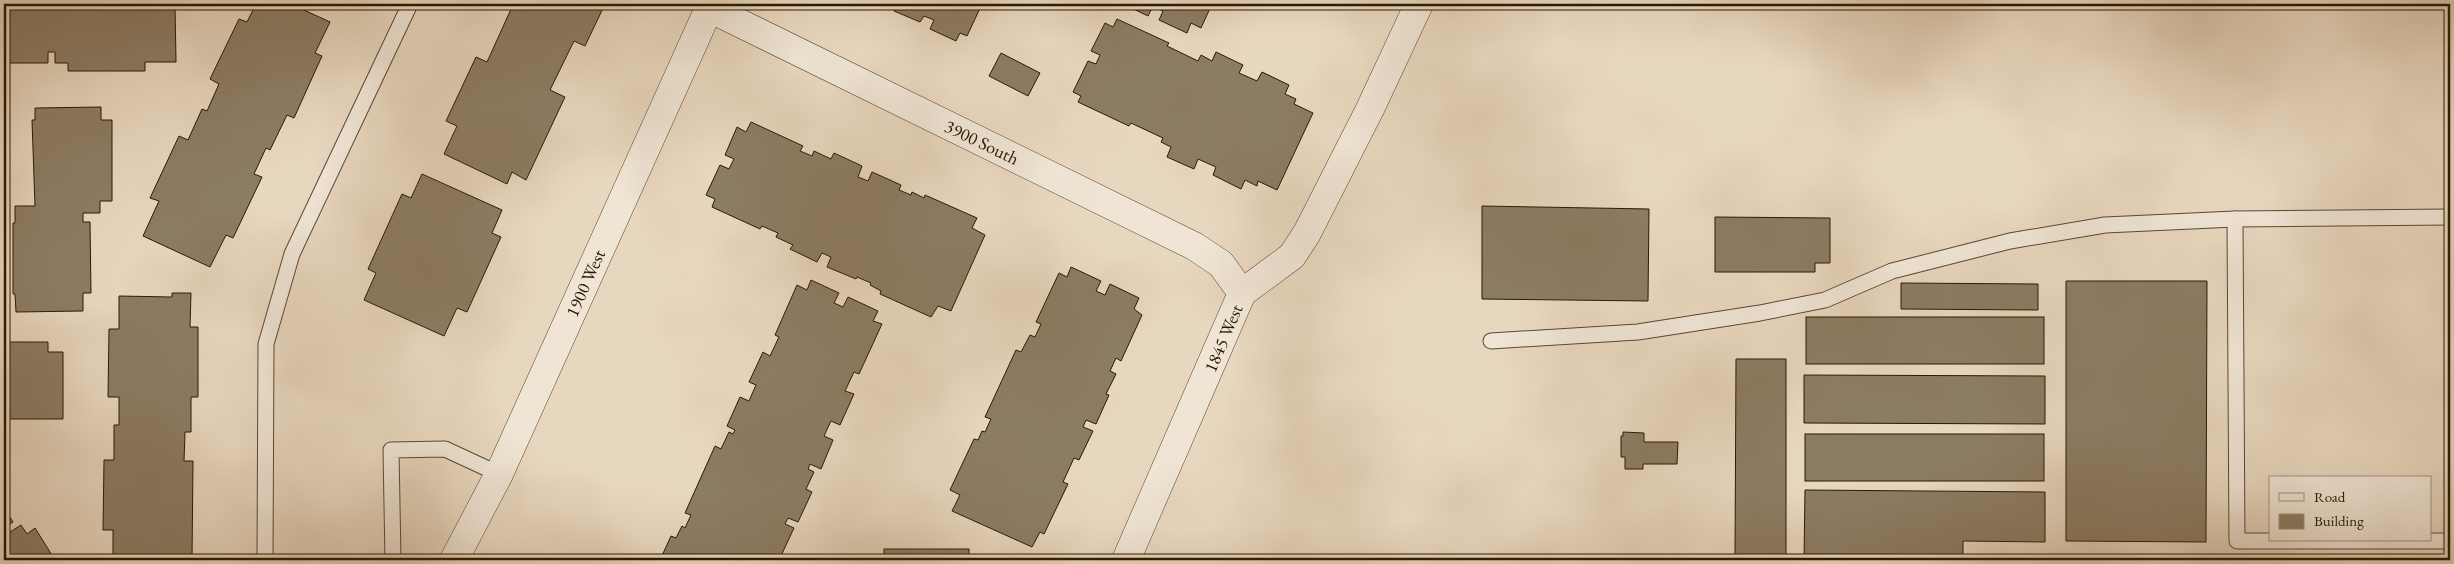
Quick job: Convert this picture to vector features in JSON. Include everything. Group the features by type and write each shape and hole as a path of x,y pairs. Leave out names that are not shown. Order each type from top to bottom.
{"street":[{"name":"1845 West","path":"1126,560 1242,293 1292,256 1307,233 1370,109 1419,4"},
{"name":"3900 South","path":"710,6 1194,246 1221,264 1242,293"},
{"name":"1900 West","path":"454,560 500,474 710,6"}],"lane":[{"path":"265,560 266,344 292,254 410,4"},
{"path":"1491,341 1638,332 1760,313 1825,300 1892,271 2010,241 2106,225 2235,219 2450,217"},
{"path":"2235,219 2237,541 2269,541"},
{"path":"393,560 391,450 445,449 500,474"},
{"path":"2432,541 2450,541"}],"building":[{"path":"4,4 175,4 176,62 145,62 145,71 68,71 68,63 55,63 55,52 48,52 48,63 4,63"},
{"path":"256,4 291,4 330,22 315,53 322,56 294,118 287,115 270,150 266,148 254,174 262,177 233,238 226,235 210,267 143,236 159,201 150,198 179,136 188,140 202,109 207,111 219,84 210,79 239,19 247,22"},
{"path":"504,4 605,4 585,46 574,41 550,90 565,97 526,180 512,172 507,184 444,154 457,126 446,121 476,57 487,62 512,7"},
{"path":"897,4 982,4 967,36 960,33 956,41 930,29 934,20 924,16 920,22 894,11"},
{"path":"1123,4 1212,4 1201,28 1191,23 1187,33 1159,20 1163,11 1153,6 1148,16"},
{"path":"1117,19 1169,43 1167,46 1198,61 1201,55 1212,61 1216,52 1243,65 1239,73 1257,81 1262,72 1289,85 1285,94 1296,99 1294,104 1313,113 1277,190 1258,181 1257,186 1245,180 1241,189 1213,175 1216,167 1198,159 1194,169 1167,157 1171,147 1161,142 1163,138 1131,123 1129,126 1078,102 1081,96 1073,92 1088,61 1096,64 1100,55 1091,51 1105,23 1113,27"},
{"path":"1001,53 1040,73 1028,96 989,76"},
{"path":"101,107 101,120 112,120 112,201 100,201 100,213 83,213 83,222 90,222 91,293 83,293 83,311 16,312 15,294 13,294 13,223 15,223 15,206 35,206 32,120 35,120 35,108"},
{"path":"751,122 803,146 800,151 812,156 814,151 831,159 834,153 862,166 858,177 868,181 872,172 901,185 899,190 911,195 912,192 924,198 925,195 977,218 972,228 985,235 951,311 938,306 931,317 880,294 881,291 870,285 871,283 827,267 831,257 822,253 817,262 790,249 793,245 776,237 778,233 762,226 760,229 712,207 715,199 706,195 720,165 729,169 734,159 725,155 737,127 746,132"},
{"path":"422,174 502,210 492,233 501,237 467,312 457,308 444,336 364,300 376,273 368,269 402,194 411,198"},
{"path":"1482,206 1649,209 1648,301 1482,299"},
{"path":"1715,217 1830,218 1830,263 1815,263 1815,272 1715,272"},
{"path":"1071,267 1101,281 1096,291 1105,295 1110,284 1139,298 1134,309 1142,315 1121,361 1116,358 1110,371 1116,374 1106,394 1109,395 1096,424 1086,420 1083,427 1093,431 1079,460 1074,458 1063,482 1068,484 1044,534 1040,532 1032,547 952,511 960,495 950,490 974,439 978,440 982,431 985,432 991,419 985,417 1016,350 1021,352 1030,335 1035,337 1041,324 1036,322 1059,273 1067,277"},
{"path":"811,280 839,293 834,303 843,307 848,297 878,311 873,321 882,324 859,374 854,372 845,391 854,394 840,425 831,421 824,436 833,440 821,469 810,464 808,469 814,472 806,489 812,492 798,522 788,518 785,524 794,528 780,558 776,556 774,560 660,560 671,536 676,538 682,526 685,528 691,515 685,513 715,446 721,449 729,432 733,434 735,430 727,426 740,397 749,401 756,385 749,382 763,352 770,356 779,337 775,335 797,285 807,290"},
{"path":"2066,281 2207,281 2206,542 2066,541"},
{"path":"1901,283 2038,284 2038,310 1901,309"},
{"path":"172,293 191,293 190,327 198,327 198,397 191,397 191,432 185,432 184,461 193,461 192,560 113,560 113,530 103,530 104,460 114,460 114,425 119,425 119,397 108,397 109,329 119,329 119,296 172,297"},
{"path":"1806,317 2044,317 2044,364 1806,364"},
{"path":"4,342 48,342 48,352 63,352 63,419 4,419"},
{"path":"1736,359 1786,359 1786,560 1735,560"},
{"path":"1804,375 2045,376 2045,424 1804,423"},
{"path":"1623,432 1644,433 1644,442 1678,442 1677,464 1643,464 1643,469 1625,469 1625,457 1621,457 1621,436 1623,436"},
{"path":"1805,434 2044,434 2044,481 1805,481"},
{"path":"1805,490 2045,492 2045,542 1963,541 1963,560 1804,560"},
{"path":"4,508 13,522 4,528"},
{"path":"21,525 27,534 35,528 55,560 4,560 4,529 7,534"},
{"path":"884,549 969,549 969,560 884,560"}]}
